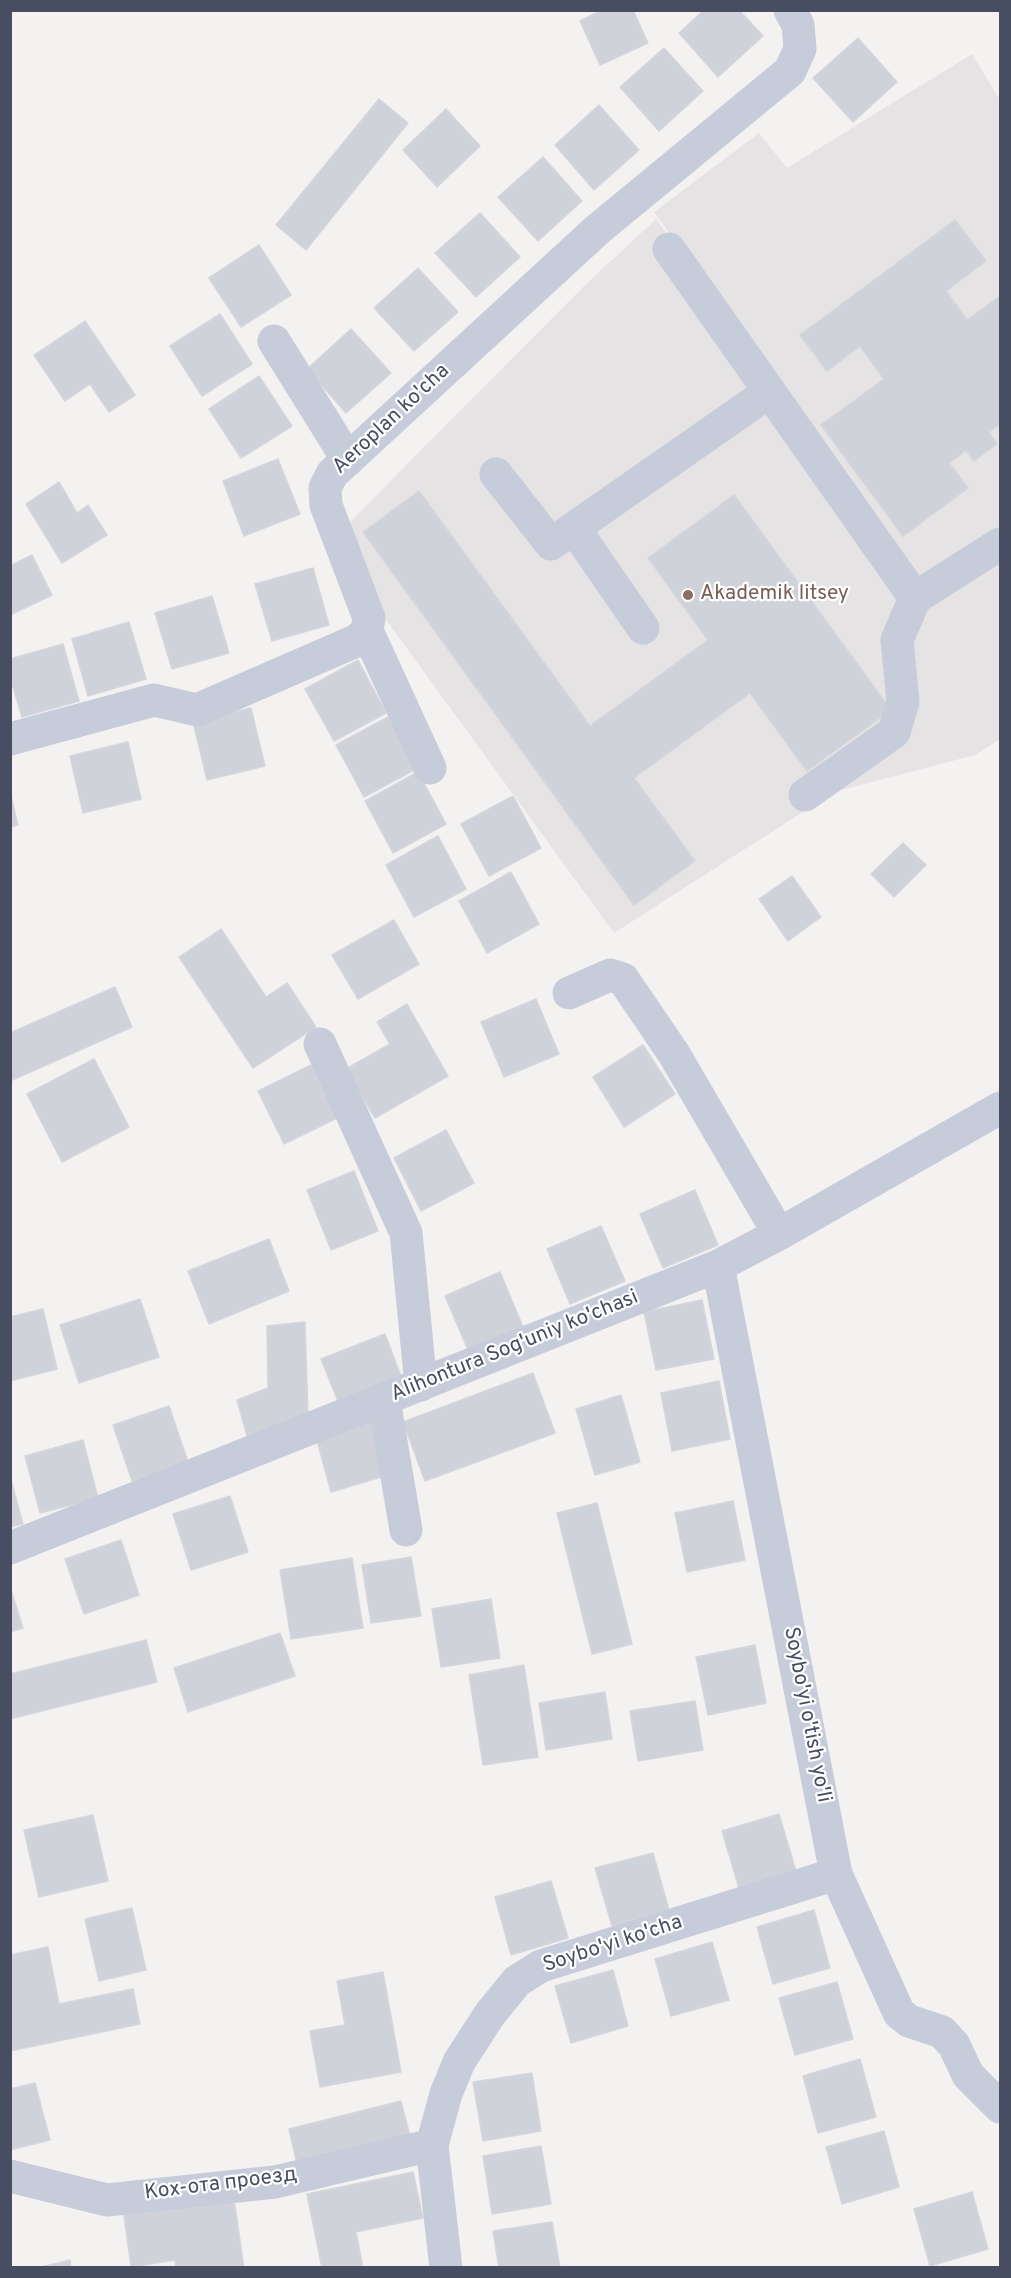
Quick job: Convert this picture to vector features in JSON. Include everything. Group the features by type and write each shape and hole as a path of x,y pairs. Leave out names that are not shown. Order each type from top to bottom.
{"street":[{"name":"Aeroplan ko'cha","path":"430,768 368,631 369,618 326,505 325,488 332,474 597,230 790,70 800,49 798,25 790,10"},
{"path":"669,249 915,597"},
{"path":"274,341 348,460"},
{"path":"496,474 551,544 769,392"},
{"path":"574,528 643,628"},
{"path":"805,795 894,732 903,702 897,640 915,597 1000,544"},
{"path":"10,739 154,700 196,710 358,640 368,631"},
{"path":"569,993 610,975 623,979 674,1054 779,1234"},
{"path":"320,1044 406,1233 421,1385"},
{"name":"Alihontura Sog'uniy ko'chasi","path":"10,1548 718,1266 779,1234 1000,1108"},
{"name":"Soybo'yi o'tish yo'li","path":"718,1266 836,1874 899,2013 909,2021 942,2032 954,2045 968,2075 1000,2107"},
{"path":"384,1400 405,1530"},
{"name":"Soybo'yi ko'cha","path":"446,2268 432,2145 446,2094 459,2062 490,2014 517,1981 541,1966 836,1874"},
{"name":"Кох-ота проезд","path":"10,2176 106,2200 275,2182 432,2145"}],"shaded area":[{"name":"Akademik litsey","path":"972,54 1000,100 1000,739 975,755 834,792 614,933 384,617 348,524 583,287 656,219 815,436 654,212 759,133 787,168"}],"building":[{"path":"602,10 633,10 648,43 600,65 580,21"},
{"path":"704,10 739,10 763,36 718,77 679,33"},
{"path":"858,38 897,82 853,122 813,78"},
{"path":"664,48 703,91 659,131 620,87"},
{"path":"379,99 408,123 306,250 276,225"},
{"path":"599,105 639,150 594,190 555,145"},
{"path":"446,109 480,146 437,187 403,150"},
{"path":"543,157 582,201 538,241 498,197"},
{"path":"480,213 520,257 476,297 435,253"},
{"path":"955,220 986,261 946,291 967,320 1000,296 1000,424 989,432 997,444 974,461 966,450 949,463 968,488 903,536 821,425 884,379 860,346 827,371 800,335"},
{"path":"259,245 291,295 241,327 209,278"},
{"path":"418,268 458,312 414,351 374,308"},
{"path":"220,314 252,364 202,396 170,346"},
{"path":"85,321 135,395 109,412 90,384 65,401 34,355"},
{"path":"351,329 391,373 346,413 307,369"},
{"path":"259,376 292,426 241,458 209,409"},
{"path":"278,459 300,514 244,536 223,481"},
{"path":"59,482 77,513 88,505 107,535 62,563 26,504"},
{"path":"419,491 590,726 708,640 648,558 734,495 891,710 807,771 750,693 634,778 695,861 634,905 363,532"},
{"path":"32,555 52,595 10,615 10,566"},
{"path":"313,568 329,625 272,641 255,584"},
{"path":"212,596 229,653 172,669 155,613"},
{"path":"129,622 146,679 88,696 72,639"},
{"path":"63,644 79,701 22,717 10,677 10,659"},
{"path":"358,660 386,713 334,741 305,689"},
{"path":"251,708 265,766 207,780 193,722"},
{"path":"388,717 416,769 364,797 336,745"},
{"path":"128,742 141,799 83,813 70,756"},
{"path":"418,772 446,824 393,853 365,801"},
{"path":"10,792 18,825 10,827"},
{"path":"513,796 541,848 489,876 461,824"},
{"path":"438,836 466,889 414,917 386,865"},
{"path":"903,843 926,865 894,897 871,874"},
{"path":"511,872 539,924 487,953 459,901"},
{"path":"792,876 821,917 788,941 759,899"},
{"path":"394,920 419,964 358,999 332,955"},
{"path":"221,929 266,997 287,983 316,1027 253,1068 179,957"},
{"path":"115,987 132,1027 10,1081 10,1033"},
{"path":"536,999 559,1054 504,1077 481,1022"},
{"path":"407,1004 448,1076 375,1118 346,1069 390,1044 377,1022"},
{"path":"643,1045 675,1094 624,1127 593,1077"},
{"path":"94,1059 129,1127 62,1162 27,1094"},
{"path":"311,1065 337,1118 284,1144 258,1091"},
{"path":"446,1130 474,1183 421,1211 394,1158"},
{"path":"354,1171 378,1231 331,1250 307,1190"},
{"path":"695,1190 718,1245 663,1268 640,1214"},
{"path":"601,1226 625,1281 570,1304 547,1249"},
{"path":"269,1239 289,1291 209,1324 188,1271"},
{"path":"500,1272 523,1327 468,1350 445,1296"},
{"path":"140,1299 159,1357 79,1383 60,1325"},
{"path":"702,1300 714,1359 656,1370 644,1312"},
{"path":"43,1309 57,1369 10,1381 10,1317"},
{"path":"305,1322 308,1416 247,1436 237,1400 268,1388 267,1326"},
{"path":"385,1334 402,1379 339,1404 321,1359"},
{"path":"533,1373 555,1433 425,1481 403,1422"},
{"path":"719,1381 730,1439 672,1451 661,1393"},
{"path":"621,1395 640,1462 595,1475 576,1409"},
{"path":"169,1406 188,1462 132,1481 113,1425"},
{"path":"372,1420 388,1475 331,1492 316,1437"},
{"path":"83,1440 98,1498 40,1513 25,1456"},
{"path":"10,1476 23,1524 10,1527"},
{"path":"230,1496 248,1552 191,1570 173,1514"},
{"path":"733,1501 745,1560 687,1572 675,1513"},
{"path":"597,1503 632,1644 592,1654 557,1513"},
{"path":"121,1540 139,1595 84,1614 65,1559"},
{"path":"411,1557 421,1616 371,1623 362,1565"},
{"path":"352,1558 363,1628 291,1639 280,1570"},
{"path":"10,1587 23,1628 10,1632"},
{"path":"491,1599 500,1658 441,1667 432,1609"},
{"path":"280,1633 295,1676 188,1712 174,1668"},
{"path":"146,1640 157,1682 10,1719 10,1674"},
{"path":"755,1645 766,1703 708,1715 696,1657"},
{"path":"524,1665 538,1757 483,1765 469,1675"},
{"path":"605,1692 612,1739 546,1750 539,1703"},
{"path":"695,1701 703,1750 638,1761 630,1711"},
{"path":"779,1814 796,1871 739,1888 722,1831"},
{"path":"93,1815 108,1881 39,1897 24,1830"},
{"path":"653,1853 669,1910 612,1926 595,1868"},
{"path":"551,1881 568,1938 511,1955 495,1897"},
{"path":"132,1908 146,1970 99,1981 85,1919"},
{"path":"814,1910 830,1968 773,1984 757,1927"},
{"path":"712,1942 729,2000 671,2016 655,1959"},
{"path":"48,1947 59,2004 133,1989 140,2024 10,2051 10,1955"},
{"path":"613,1970 628,2026 571,2043 555,1986"},
{"path":"383,1972 401,2072 320,2087 310,2031 345,2025 337,1981"},
{"path":"837,1982 853,2039 795,2055 779,1998"},
{"path":"860,2059 876,2117 818,2133 803,2076"},
{"path":"532,2073 541,2131 483,2141 473,2082"},
{"path":"35,2083 50,2140 10,2150 10,2089"},
{"path":"401,2101 410,2136 297,2164 289,2129"},
{"path":"884,2131 899,2187 842,2204 826,2147"},
{"path":"541,2146 551,2204 492,2214 483,2156"},
{"path":"413,2172 423,2218 356,2232 363,2268 322,2268 307,2194"},
{"path":"972,2192 988,2249 930,2266 914,2209"},
{"path":"234,2199 244,2268 176,2268 175,2260 131,2267 124,2215"},
{"path":"552,2222 560,2268 499,2268 493,2231"},
{"path":"70,2260 71,2268 37,2268"}],"place":[{"name":"Akademik litsey","path":"688,595"}]}
